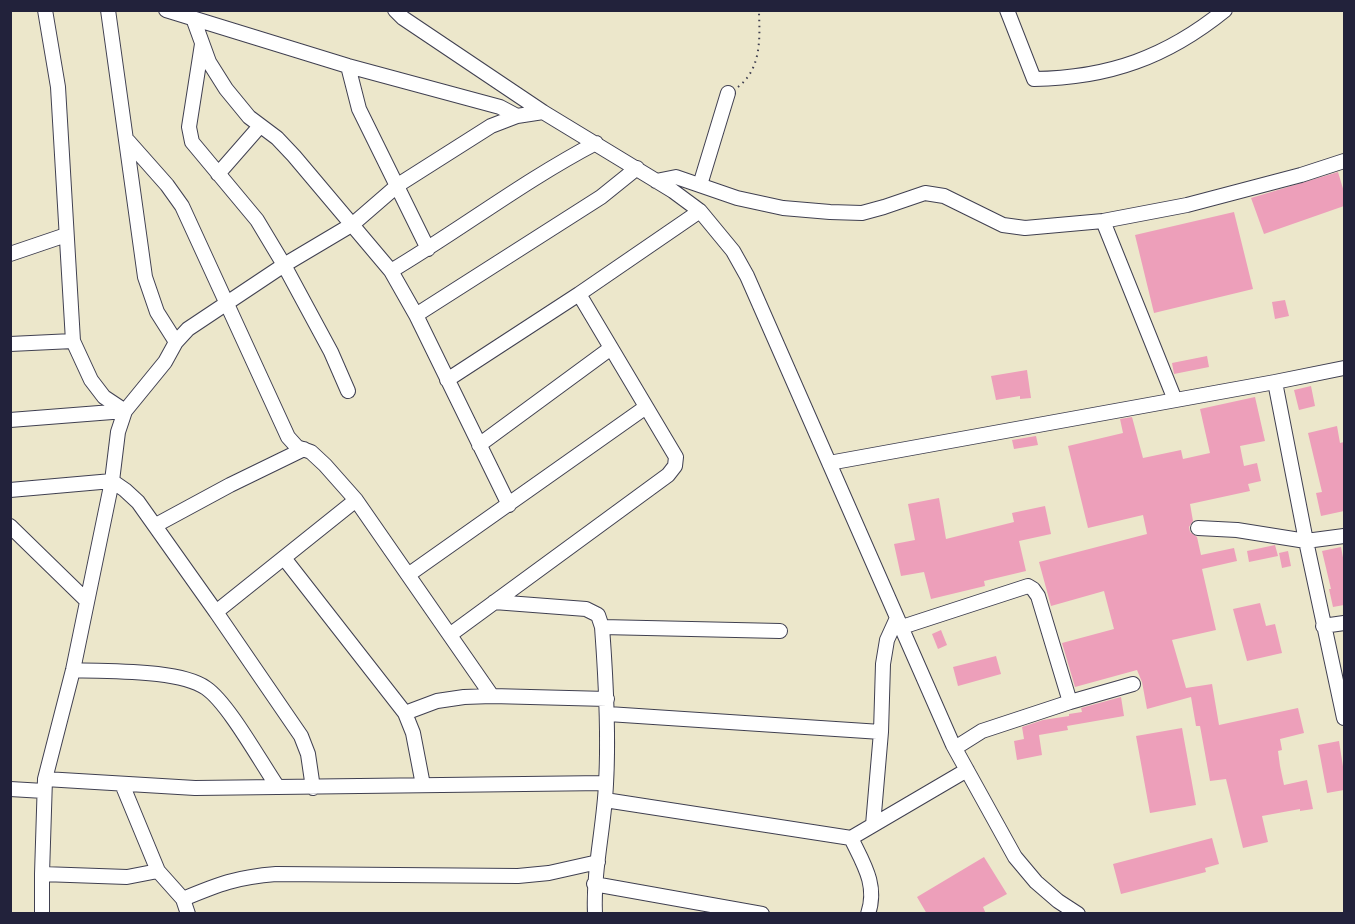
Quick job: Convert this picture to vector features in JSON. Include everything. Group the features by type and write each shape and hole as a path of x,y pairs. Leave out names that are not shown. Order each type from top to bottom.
{"street":[{"path":"45,10 58,87 73,341 91,380 104,397 125,411"},
{"path":"108,10 146,277 157,312 176,342"},
{"path":"166,10 348,66 500,107 517,116"},
{"path":"395,10 403,18 543,112 636,168 700,211 733,251 747,276 955,748 1016,857 1036,882 1077,914"},
{"path":"1007,10 1034,79 1095,74 1144,59 1168,50 1225,10"},
{"path":"194,18 209,62 226,89 249,117 277,138 294,156 391,272 416,315 509,505"},
{"path":"202,42 189,127 192,142 257,220 331,352 348,391"},
{"path":"348,66 359,109 428,249"},
{"path":"700,185 728,93"},
{"path":"42,914 45,785 73,670 112,481 118,432 125,411 165,362 176,342 188,329 284,265 353,224 398,185 491,126 517,116 543,112"},
{"path":"218,174 260,126"},
{"path":"128,141 167,185 182,206 288,437 297,447 311,452 356,500 492,696"},
{"path":"391,272 561,161 596,143"},
{"path":"656,181 676,177 737,198 783,208 830,212 862,213 925,193 944,196 1003,225 1025,228 1103,221 1188,205 1301,175 1344,161"},
{"path":"416,315 601,197 636,168"},
{"path":"447,380 579,294 700,211"},
{"path":"1103,221 1175,400"},
{"path":"10,254 66,235"},
{"path":"451,634 668,475 675,466 676,457 579,294"},
{"path":"10,344 73,341"},
{"path":"479,445 611,348"},
{"path":"829,463 1344,368"},
{"path":"1275,382 1305,541 1344,718"},
{"path":"408,575 646,407"},
{"path":"10,420 125,411"},
{"path":"156,525 304,449"},
{"path":"10,490 112,481 138,502 302,736 308,754 313,788"},
{"path":"216,612 356,500"},
{"path":"10,526 87,601"},
{"path":"1198,528 1237,530 1305,541 1344,536"},
{"path":"284,558 405,713 413,733 423,785"},
{"path":"873,825 881,732 883,664 887,640 899,623 1028,586 1038,596 1070,702"},
{"path":"494,602 586,609 598,615 602,627 608,714 605,800 594,884 595,914"},
{"path":"1323,626 1344,623"},
{"path":"602,627 780,631"},
{"path":"73,670 176,676 195,681 208,689 222,703 277,786"},
{"path":"955,748 982,731 1133,684"},
{"path":"405,713 436,701 492,696 607,699"},
{"path":"608,714 881,732"},
{"path":"605,800 851,838 967,770"},
{"path":"10,789 45,785 122,784 195,788 277,786 313,788 606,783"},
{"path":"122,784 158,871 183,899 188,914"},
{"path":"851,838 868,873 873,894 871,912"},
{"path":"183,899 224,882 246,876 276,874 518,876 549,873 598,862"},
{"path":"42,874 127,877 158,871"},
{"path":"594,884 762,914"}],"path":[{"path":"728,93 745,82 757,61 760,45 759,13"}],"building":[{"path":"1338,172 1344,192 1344,206 1264,234 1251,198"},
{"path":"1234,212 1253,289 1154,313 1135,235"},
{"path":"1285,300 1289,316 1275,319 1272,302"},
{"path":"1207,356 1209,367 1174,374 1172,363"},
{"path":"1027,370 1031,398 1020,399 1020,396 996,400 991,376"},
{"path":"1311,386 1315,406 1299,410 1294,390"},
{"path":"1255,397 1265,441 1240,446 1244,466 1257,463 1261,481 1248,484 1250,491 1190,504 1193,521 1189,527 1190,532 1197,537 1201,555 1234,548 1237,561 1202,569 1216,630 1172,640 1186,688 1212,684 1219,725 1298,708 1304,733 1280,739 1282,750 1278,751 1280,766 1284,785 1307,780 1313,809 1262,816 1268,842 1243,848 1226,779 1210,781 1200,726 1196,726 1191,697 1147,709 1142,682 1137,670 1075,687 1062,643 1114,629 1104,591 1051,606 1039,562 1147,534 1143,515 1088,528 1068,446 1123,433 1120,419 1132,417 1143,458 1181,450 1183,459 1210,453 1200,409"},
{"path":"1337,426 1340,443 1344,442 1344,511 1321,516 1316,493 1322,492 1308,433"},
{"path":"1036,436 1038,445 1014,449 1012,440"},
{"path":"939,498 946,539 1014,522 1012,513 1045,506 1051,534 1019,541 1026,571 984,581 985,586 931,599 924,572 901,576 894,544 915,540 908,504"},
{"path":"1275,545 1278,556 1249,562 1247,551"},
{"path":"1341,547 1344,563 1344,605 1333,607 1322,551"},
{"path":"1288,551 1291,566 1282,568 1279,553"},
{"path":"1260,603 1266,626 1275,624 1282,653 1247,661 1233,609"},
{"path":"941,630 947,645 938,649 932,634"},
{"path":"996,656 1001,674 958,686 953,667"},
{"path":"1121,697 1124,716 1067,726 1068,730 1039,735 1042,755 1017,760 1014,741 1024,739 1022,727 1043,720 1069,716 1069,714 1082,712 1081,708"},
{"path":"1182,728 1196,805 1150,813 1136,736"},
{"path":"1339,741 1344,790 1327,793 1318,745"},
{"path":"1212,838 1219,864 1205,868 1206,872 1121,894 1113,864"},
{"path":"984,857 1007,894 983,907 986,914 927,914 917,897"}]}
